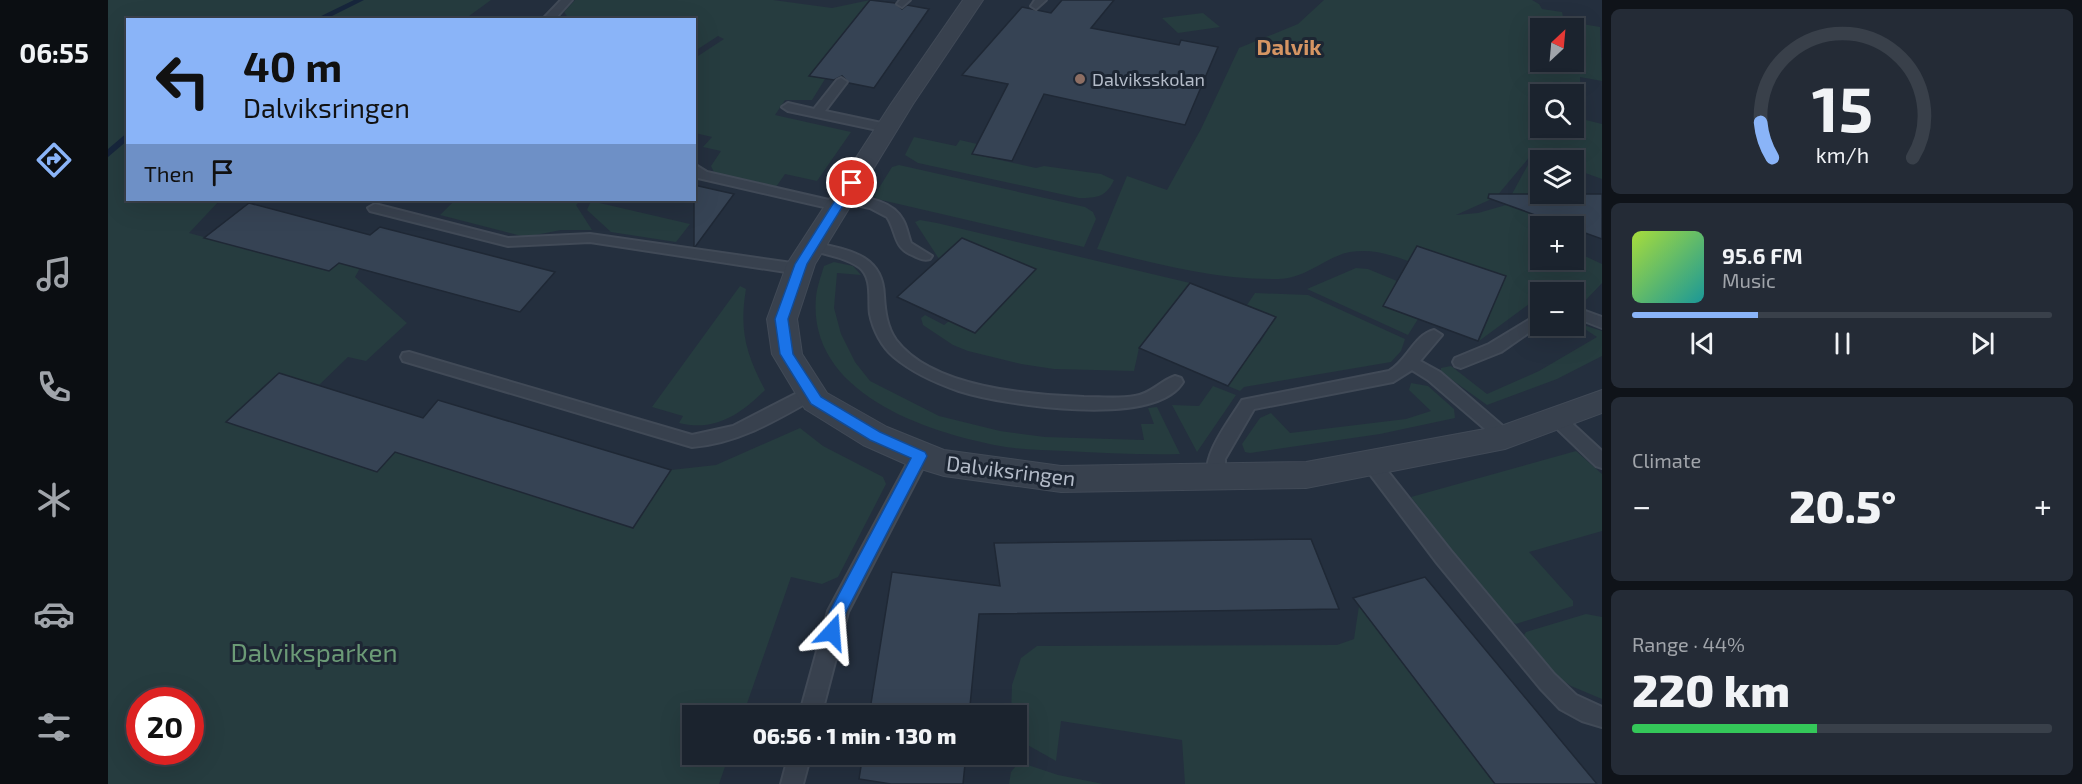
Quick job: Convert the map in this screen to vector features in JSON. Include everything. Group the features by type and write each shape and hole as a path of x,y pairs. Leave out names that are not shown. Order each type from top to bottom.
{"street":[{"name":"Dalviksringen","path":"973,0 887,128 805,258 782,319 787,354 816,401 875,436 920,456 944,463 1061,479 1306,475 1505,437 1602,401"}],"lane":[{"path":"549,18 567,0"},
{"path":"816,113 841,82"},
{"path":"788,107 887,128"},
{"path":"696,170 703,176 840,202 867,203 891,213 898,223 903,242 908,248 925,256"},
{"path":"375,208 508,242 527,243 590,238 805,258 850,258 864,264 873,273 877,284 877,313 884,333 898,352 936,375 1004,396 1082,403 1130,403 1163,393 1175,382"},
{"path":"1584,316 1602,322"},
{"path":"1461,362 1495,348 1530,325"},
{"path":"1216,478 1215,459 1248,404 1393,376 1405,370 1412,363 1424,342 1434,335"},
{"path":"409,357 692,441 711,440 738,431 812,393"},
{"path":"1412,363 1434,376 1505,437"},
{"path":"1557,419 1602,461"},
{"path":"813,705 838,611 920,456"},
{"path":"1372,464 1444,557 1546,681 1568,702 1590,714 1602,717"},
{"path":"792,784 797,765"}],"green space":[{"name":"Dalviksparken","path":"108,0 491,0 466,18 126,18 126,201 219,201 189,233 329,271 339,263 360,268 355,277 407,323 366,361 348,357 319,385 279,373 227,422 376,472 395,452 633,528 671,470 716,465 800,428 823,446 883,477 886,484 838,577 822,584 791,577 746,705 682,705 682,765 726,765 719,784 108,784"},
{"path":"575,0 773,0 832,8 870,0 810,75 825,79 812,100 785,100 775,115 851,132 817,181 785,174 776,187 727,177 714,172 711,166 721,151 703,147 712,137 696,133 696,57 724,39 718,36 696,50 696,18 568,18 564,12"},
{"path":"1324,0 1532,0 1542,9 1562,12 1563,18 1530,18 1530,72 1562,72 1562,74 1563,72 1584,72 1584,24 1600,27 1602,81 1580,77 1580,84 1530,84 1530,138 1584,138 1584,120 1602,124 1602,179 1584,173 1584,150 1536,150 1537,148 1530,150 1530,156 1496,197 1456,215 1478,213 1506,205 1530,161 1530,204 1537,204 1531,213 1540,216 1530,216 1530,270 1584,270 1584,256 1602,264 1602,283 1584,302 1584,282 1530,282 1530,303 1479,341 1490,315 1483,312 1490,299 1496,300 1506,276 1417,246 1408,261 1380,253 1350,252 1341,254 1307,272 1278,279 1209,274 1097,249 1127,176 1167,190 1201,129 1239,48 1298,24"},
{"path":"1203,13 1220,27 1178,33 1162,18"},
{"path":"914,137 956,146 960,140 977,144 973,154 1036,168 1044,166 1101,174 1114,180 1104,193 1091,198 1079,198 918,163 905,155"},
{"path":"899,165 1085,207 1093,212 1096,219 1084,247 877,199 874,196 892,167"},
{"path":"454,201 580,201 576,205 592,230 561,230 525,237 440,215"},
{"path":"591,201 690,224 676,242 611,232 587,210"},
{"path":"920,220 1190,283 1139,348 1134,371 1054,369 1021,364 968,351 953,345 923,325 921,318 925,315 944,325 949,321 975,332 1000,306 962,238 939,259 915,222"},
{"path":"834,262 853,266 861,275 837,273 834,308 841,334 855,362 870,381 939,416 1000,431 1045,437 1144,440 1141,424 1154,424 1148,408 1157,407 1180,454 1109,453 1006,447 943,432 911,420 879,404 852,384 831,360 819,331 817,289 824,266"},
{"path":"1356,268 1368,269 1397,281 1385,307 1418,319 1408,335 1307,289"},
{"path":"740,286 746,289 743,317 746,341 753,365 765,390 746,407 716,423 692,425 679,423 683,416 652,407"},
{"path":"1255,293 1308,295 1405,339 1401,351 1391,362 1244,387 1240,391 1228,386 1252,341 1259,344 1276,317 1247,305"},
{"path":"1584,325 1602,331 1602,356 1557,379 1487,405 1441,372 1441,368 1451,366 1487,394 1539,371 1597,337 1584,329"},
{"path":"1411,383 1428,386 1454,409 1455,418 1380,434 1245,452 1242,444 1260,418 1271,413 1290,433 1406,419 1431,411 1409,390"},
{"path":"1213,386 1236,395 1197,452 1172,405 1199,406"},
{"path":"1576,451 1602,474 1602,531 1529,552 1573,601 1573,606 1516,624 1499,613 1411,497"},
{"path":"1359,606 1495,784 1185,784 1182,740 1061,721 1056,761 1027,745 1027,705 1011,705 1012,685 1021,658 1037,646 1337,645 1354,639"},
{"path":"1586,614 1602,617 1602,699 1571,686 1556,676 1524,635 1526,632"},
{"path":"1017,765 1027,765 1058,775 1103,784 1009,784 1011,772"}],"building":[{"path":"870,0 895,3 902,9 907,5 929,9 874,88 849,83 842,76 834,80 809,76"},
{"path":"1062,0 1114,0 1091,28 1179,45 1181,40 1218,47 1185,125 1044,94 1012,161 972,154 1008,84 962,75 1022,7 1051,13"},
{"path":"696,185 734,194 695,247"},
{"path":"1489,194 1530,194 1530,204 1584,204 1584,194 1602,194 1602,239 1584,233 1584,216 1538,216 1488,198"},
{"path":"249,203 370,235 380,227 555,272 520,312 339,263 329,271 204,238"},
{"path":"962,238 1036,269 975,333 897,297"},
{"path":"1417,246 1506,276 1478,341 1383,306"},
{"path":"1190,283 1276,317 1228,386 1139,348"},
{"path":"279,373 423,418 438,400 671,470 633,528 395,452 377,472 226,422"},
{"path":"1311,539 1339,609 979,614 970,705 871,705 892,572 1000,586 994,543"},
{"path":"1425,577 1597,784 1495,784 1353,598"},
{"path":"861,765 965,765 963,784 891,784 859,779"}],"waterway":[{"path":"321,18 360,0"},
{"path":"108,154 126,137"}],"place":[{"name":"Dalviksskolan","path":"1080,79"}],"district":[{"name":"Dalvik","path":"1289,46"}],"route":[{"path":"832,632 838,611 920,456 875,436 816,401 787,354 782,319 801,264 852,183"}]}
